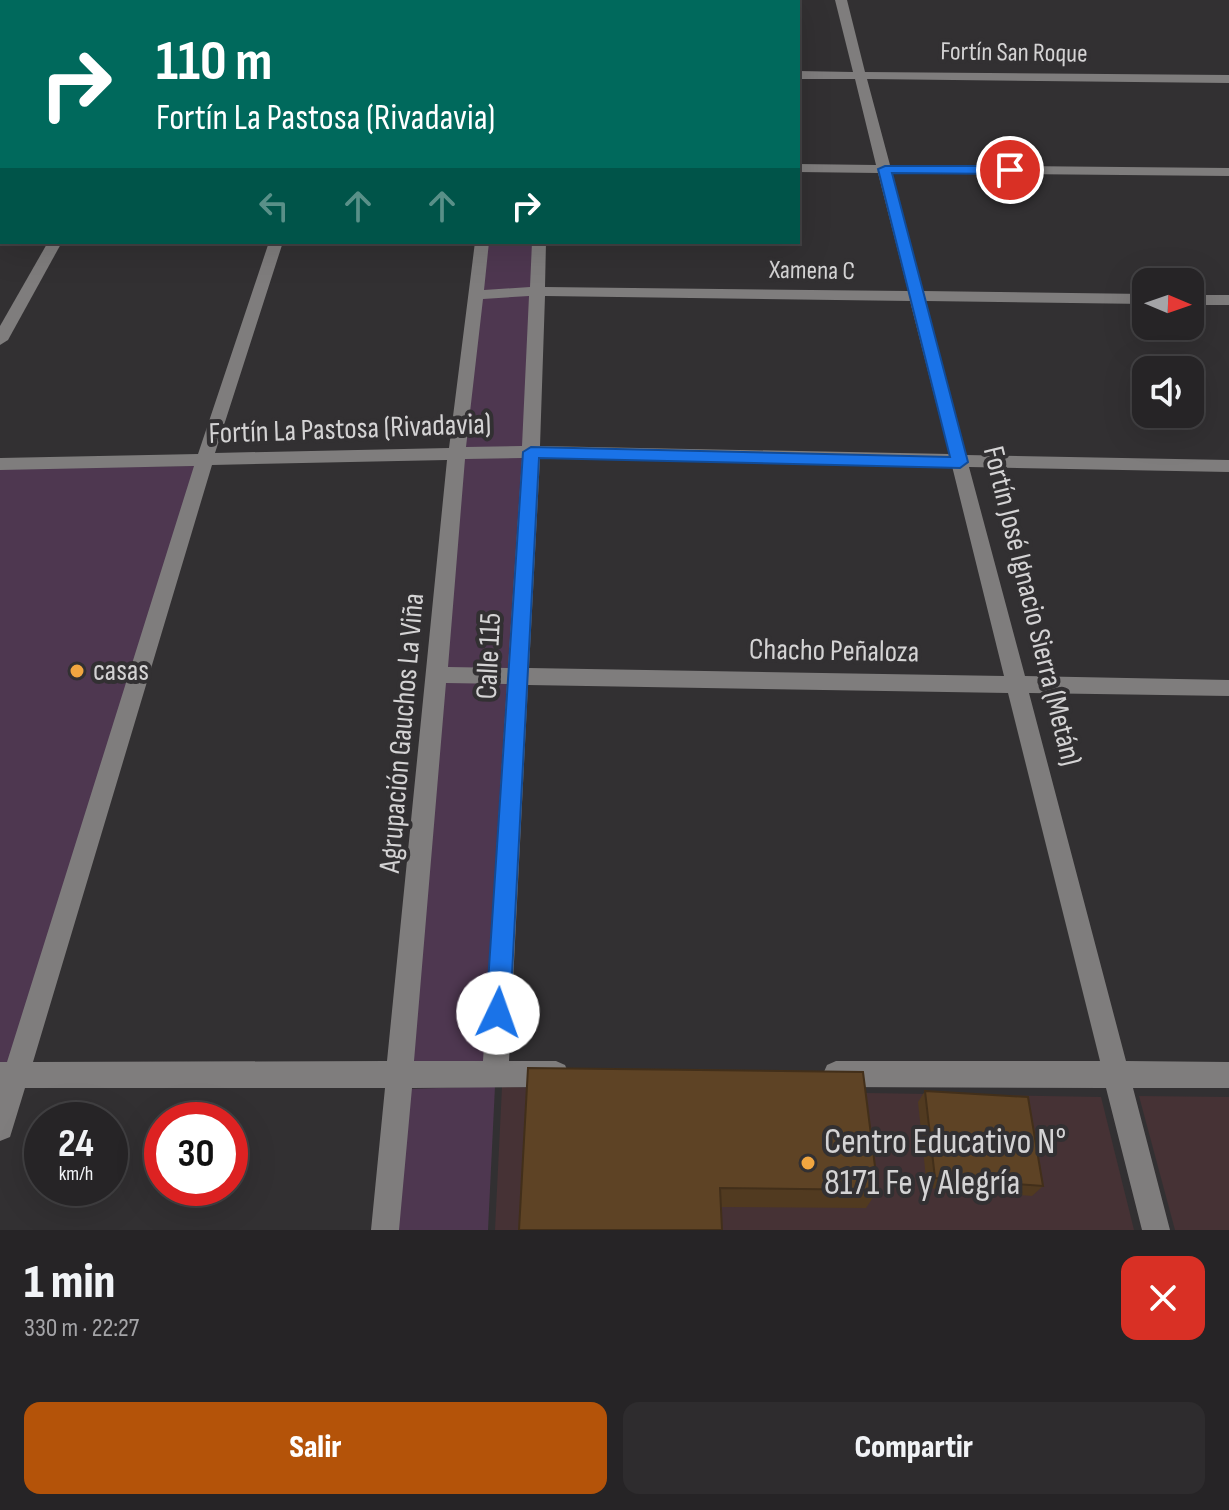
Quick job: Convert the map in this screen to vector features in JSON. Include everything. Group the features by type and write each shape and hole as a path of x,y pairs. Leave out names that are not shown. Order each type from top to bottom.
{"street":[{"name":"Fortín José Ignacio Sierra (Metán)","path":"841,0 1156,1230"},
{"name":"Fortín San Roque","path":"800,75 1229,79"},
{"path":"800,168 1229,172"},
{"path":"0,340 54,244"},
{"path":"0,1127 8,1075 275,244"},
{"name":"Agrupación Gauchos La Viña","path":"385,1230 457,453 482,244"},
{"name":"Calle 115","path":"495,1074 531,452 539,244"},
{"name":"Xamena C","path":"477,295 537,291 1132,299"},
{"path":"1204,300 1229,300"},
{"name":"Fortín La Pastosa (Rivadavia)","path":"0,464 531,452 1229,466"},
{"name":"Chacho Peñaloza","path":"438,675 1229,688"},
{"path":"8,1075 574,1074"},
{"path":"813,1074 1229,1075"}],"shaded area":[{"path":"484,244 537,244 489,1069 404,1069"},
{"path":"195,466 7,1066 0,1066 0,468"},
{"path":"495,1086 488,1230 397,1230 410,1089"},
{"name":"Centro Educativo N° 8171 Fe y Alegría","path":"502,1087 1101,1097 1134,1230 495,1230"},
{"path":"1139,1096 1229,1097 1229,1230 1175,1230"}],"building":[{"path":"528,1068 863,1072 878,1190 720,1188 722,1230 519,1230"},
{"path":"925,1091 1028,1097 1043,1186 935,1178"}],"place":[{"name":"casas","path":"77,671"},
{"name":"Centro Educativo N° 8171 Fe y Alegría","path":"808,1163"}],"route":[{"path":"498,1013 531,452 960,462 885,169 1010,170"}]}
